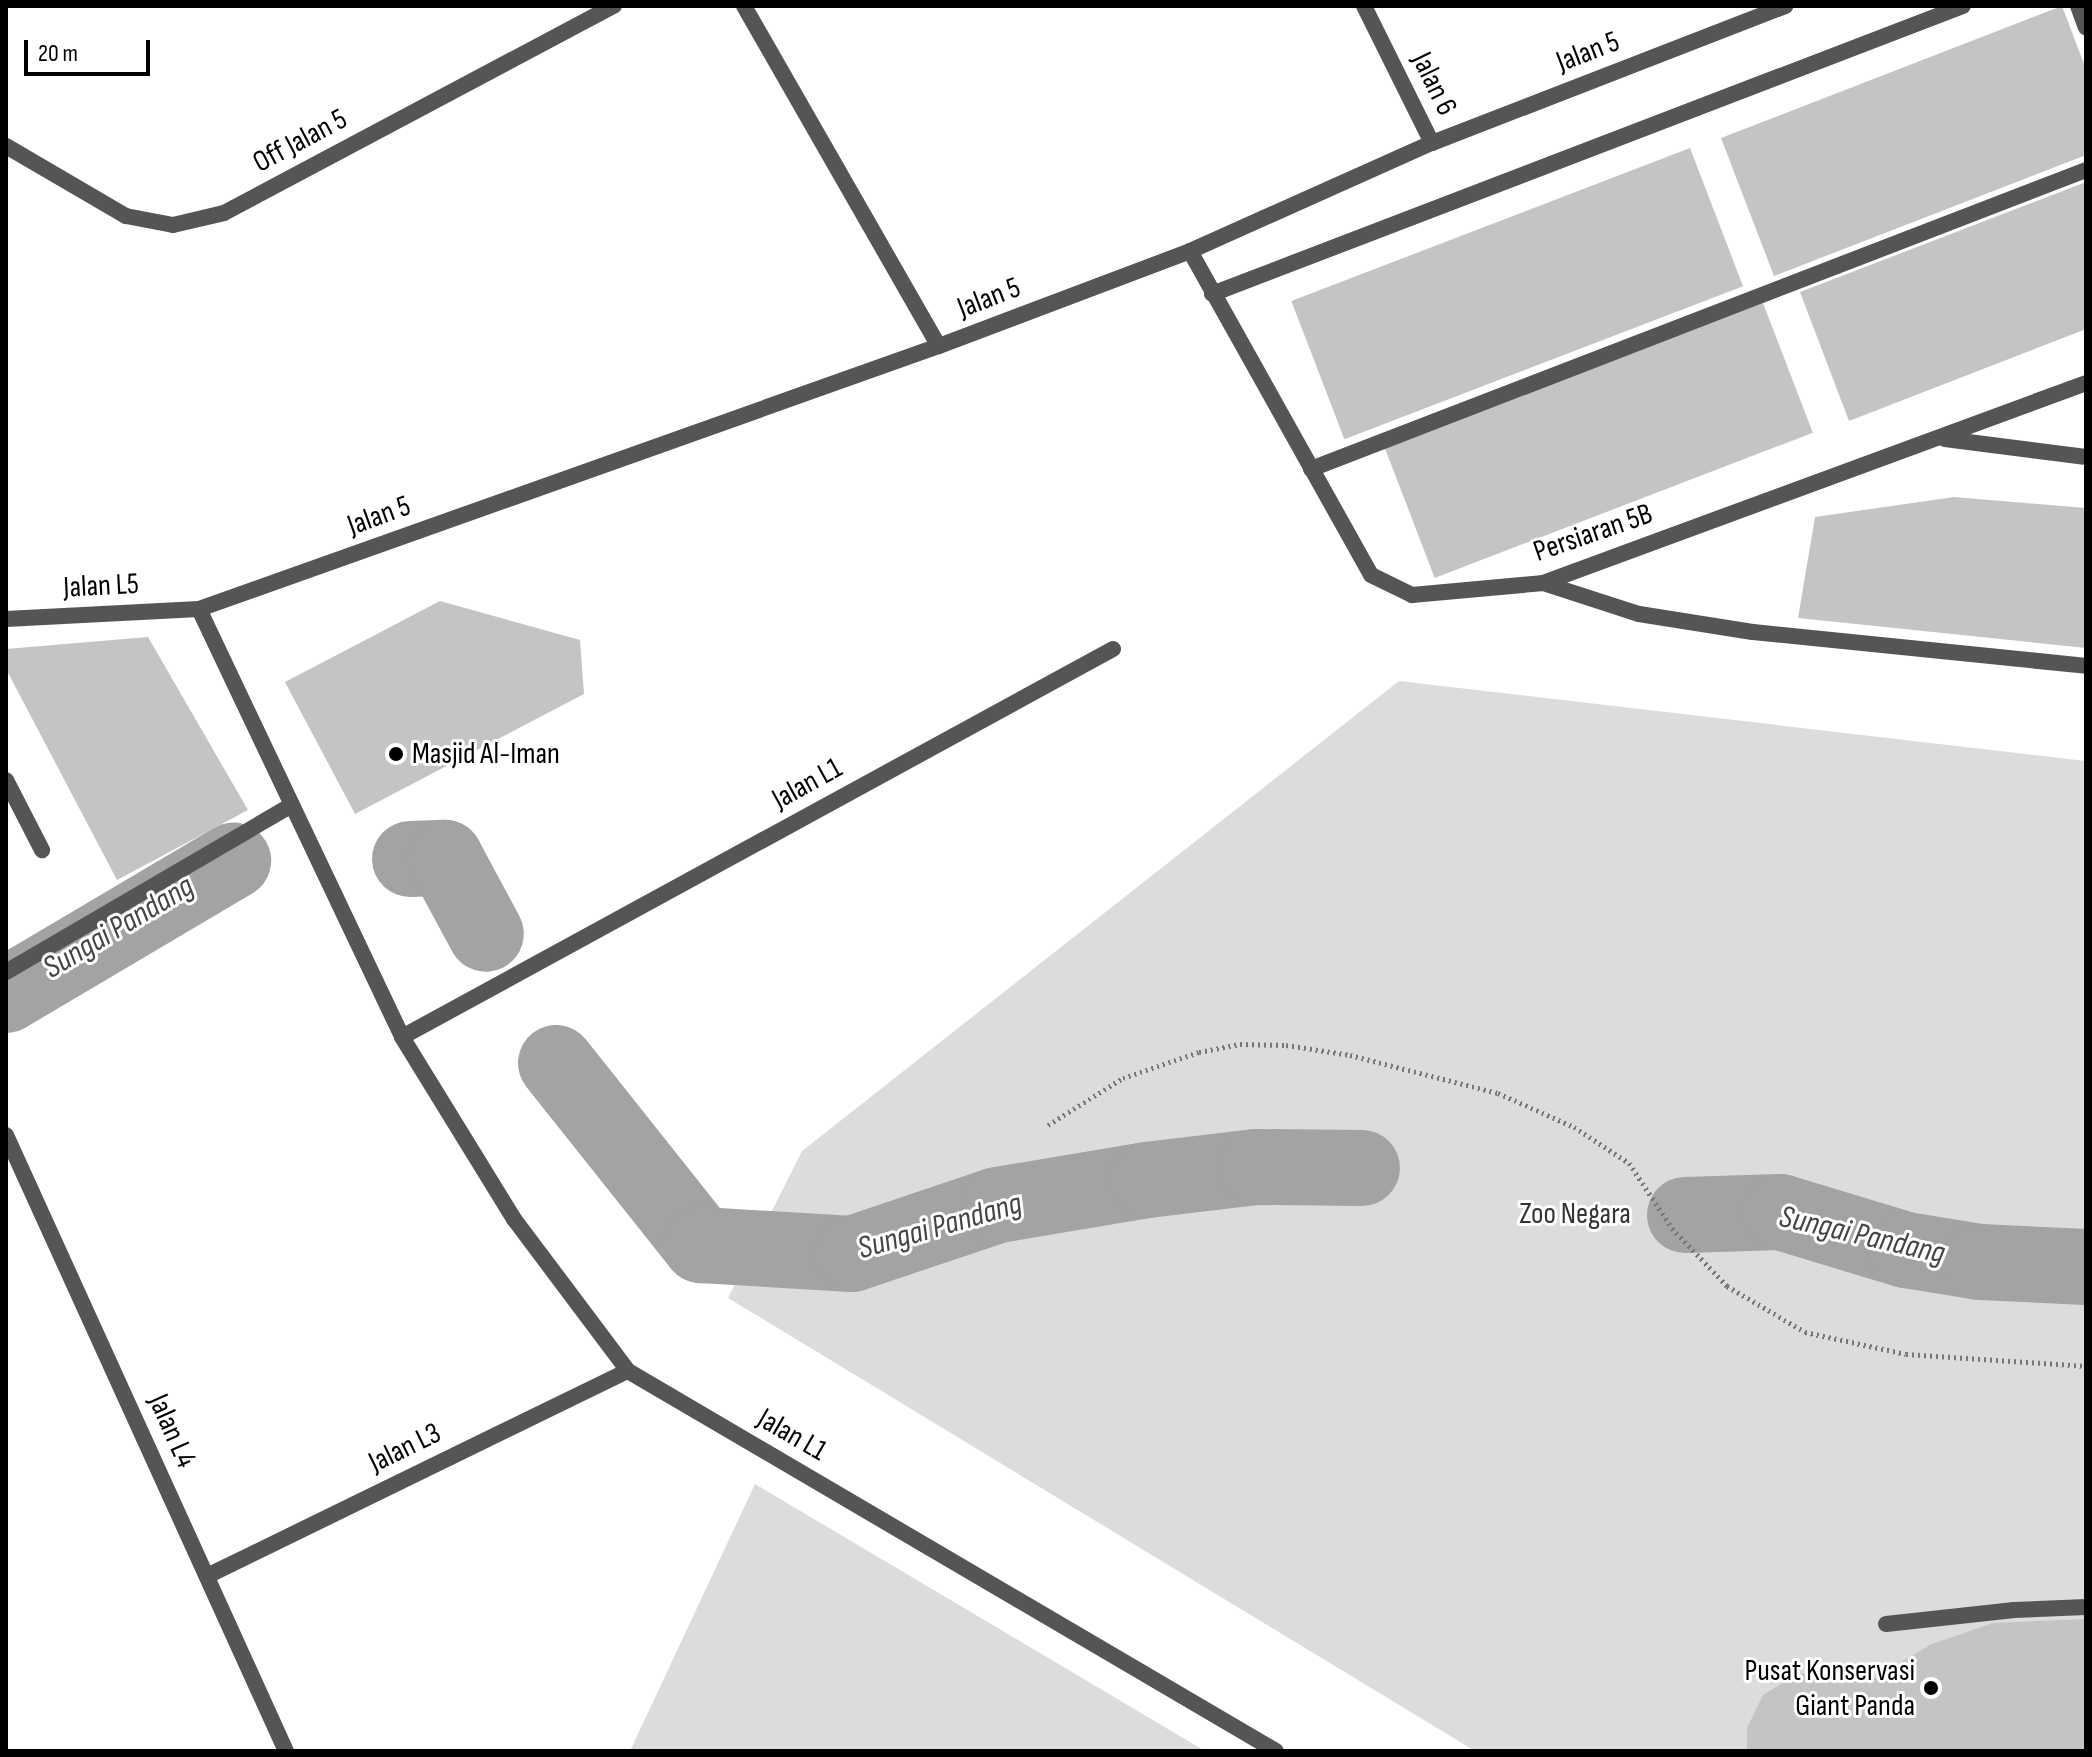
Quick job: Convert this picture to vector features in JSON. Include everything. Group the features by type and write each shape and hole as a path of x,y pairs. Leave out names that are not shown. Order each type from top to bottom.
{"street":[{"name":"Off Jalan 5","path":"6,146 126,216 173,225 224,213 614,6"},
{"path":"744,6 939,346"},
{"name":"Jalan 6","path":"1364,6 1432,143"},
{"name":"Jalan 5","path":"199,609 939,346 1190,251 1432,143 1785,6"},
{"path":"1212,294 1963,6"},
{"path":"2078,6 2086,28"},
{"path":"1311,469 2086,170"},
{"name":"Persiaran 5B","path":"1190,251 1371,575 1412,595 1543,583 2086,383"},
{"path":"1942,438 2086,457"},
{"path":"1543,583 1639,614 1696,623 2086,666"},
{"name":"Jalan L5","path":"6,619 199,609"},
{"name":"Jalan L1","path":"199,609 402,1037 514,1219 628,1371 1276,1751"},
{"name":"Jalan L1","path":"402,1037 1113,649"},
{"path":"6,780 42,850"},
{"path":"6,972 292,805"},
{"name":"Jalan L4","path":"6,1135 286,1751"},
{"name":"Jalan L3","path":"207,1576 628,1371"},
{"path":"1886,1624 2014,1610 2086,1607"}],"path":[{"path":"1048,1125 1123,1078 1199,1052 1240,1044 1286,1045 1350,1055 1498,1093 1574,1127 1629,1163 1672,1228 1727,1286 1805,1332 1906,1354 2086,1366"}],"green space":[{"name":"Zoo Negara","path":"1399,681 2086,761 2086,1751 1475,1751 728,1298 802,1151"},
{"path":"755,1484 1205,1751 630,1751"}],"building":[{"path":"2062,6 2086,69 2086,155 1774,276 1721,138"},
{"path":"1690,148 1743,286 1344,439 1291,301"},
{"path":"2086,182 2086,329 1849,421 1800,292"},
{"path":"1763,303 1813,433 1435,578 1385,448"},
{"path":"1954,497 2086,508 2086,648 1798,618 1815,517"},
{"name":"Masjid Al-Iman","path":"440,601 580,640 584,694 355,814 285,682"},
{"path":"148,637 248,810 117,880 6,669 6,649"},
{"name":"Pusat Konservasi Giant Panda","path":"2086,1619 2086,1751 1747,1751 1747,1728 1763,1695 1795,1675 1818,1671 1854,1681 1886,1676 1901,1662 1932,1644 1993,1623"}],"waterway":[{"name":"Sungai Pandang","path":"410,859 445,858 486,934"},
{"name":"Sungai Pandang","path":"6,995 233,861"},
{"name":"Sungai Pandang","path":"556,1063 701,1245 852,1254 998,1205 1147,1180 1256,1167 1362,1168"},
{"name":"Sungai Pandang","path":"1685,1215 1780,1212 1906,1250 1980,1262 2086,1267"}],"place":[{"name":"Masjid Al-Iman","path":"396,754"},
{"name":"Pusat Konservasi Giant Panda","path":"1931,1688"}]}
